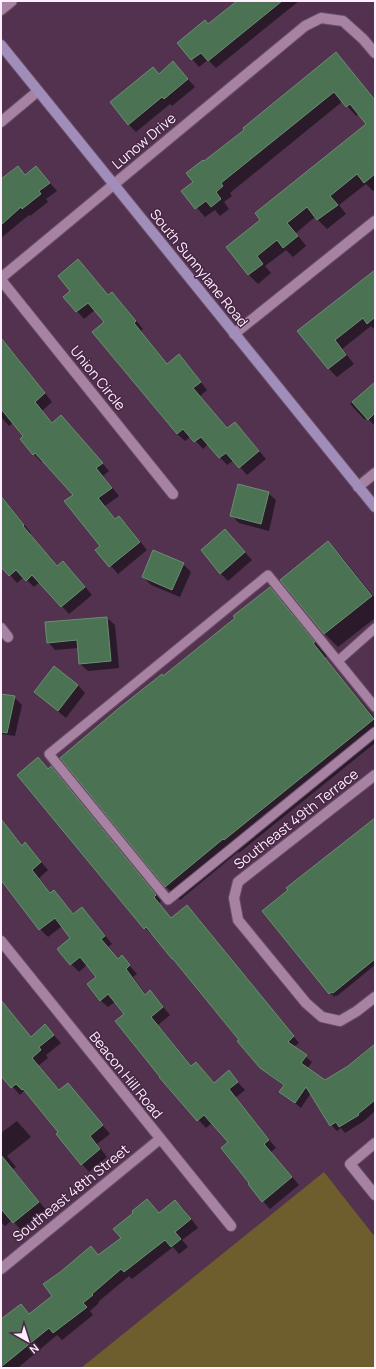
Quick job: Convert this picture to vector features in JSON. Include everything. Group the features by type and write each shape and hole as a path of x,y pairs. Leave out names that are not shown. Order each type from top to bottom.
{"main road":[{"name":"South Sunnylane Road","path":"1,45 375,507"}],"street":[{"path":"1,10 12,1"},
{"name":"Lunow Drive","path":"1,279 113,184 305,26 321,18 343,21 363,39 375,54"},
{"path":"1,122 38,91"},
{"path":"234,334 375,220"},
{"name":"Union Circle","path":"1,279 173,494"},
{"path":"358,487 375,473"},
{"path":"1,628 8,637"},
{"name":"Southeast 49th Terrace","path":"375,774 238,882 234,898 238,920 306,1003 322,1017 340,1021 375,998"},
{"name":"Beacon Hill Road","path":"1,941 230,1226"},
{"name":"Southeast 48th Street","path":"1,1269 160,1139"},
{"path":"375,1143 350,1164 375,1195"}],"lane":[{"path":"375,707 268,575 49,754 168,900 375,732"},
{"path":"338,661 375,628"}],"shaded area":[{"path":"324,1172 375,1237 375,1368 81,1368"}],"building":[{"path":"237,1 282,1 208,61 201,53 191,60 177,43 205,20 208,24"},
{"path":"336,52 375,100 375,174 364,183 357,174 330,196 338,205 317,220 307,207 287,223 298,236 283,248 277,240 257,256 263,264 248,275 226,247 260,220 255,213 366,124 350,104 346,107 334,92 221,183 223,186 216,192 221,199 211,207 206,201 195,209 181,191 193,182 186,173 244,130 243,128"},
{"path":"173,61 188,79 164,99 162,97 128,125 110,102 153,67 159,74"},
{"path":"18,166 25,175 36,166 50,183 39,191 41,194 22,209 21,207 1,225 1,179"},
{"path":"78,259 108,295 112,292 136,321 134,323 167,364 179,354 201,382 193,388 227,428 235,422 259,451 239,468 226,453 219,458 201,437 194,442 183,429 177,434 92,332 104,322 88,303 76,312 63,297 70,291 58,276"},
{"path":"375,270 375,317 367,324 363,318 335,340 346,355 328,369 297,331"},
{"path":"1,338 45,393 35,402 52,423 61,415 103,463 96,468 112,488 98,498 115,519 119,516 140,542 109,567 95,550 100,546 64,501 73,495 35,453 33,455 20,439 23,436 1,409"},
{"path":"375,382 375,413 368,420 352,402"},
{"path":"238,484 269,492 261,524 230,516"},
{"path":"1,496 24,525 23,526 57,566 63,561 85,587 61,607 32,575 26,581 16,570 9,576 1,567"},
{"path":"225,529 245,552 220,574 201,550"},
{"path":"328,541 372,596 324,634 280,580"},
{"path":"153,550 184,563 172,590 142,577"},
{"path":"270,587 315,642 313,643 374,719 165,887 60,758 119,708 162,674 163,676 235,618 233,616"},
{"path":"107,617 111,661 79,664 77,640 47,643 45,622"},
{"path":"54,666 78,685 58,711 34,692"},
{"path":"1,694 15,696 7,733 1,732"},
{"path":"38,757 48,769 51,766 156,895 154,897 171,918 187,905 294,1036 288,1042 307,1055 301,1063 325,1080 348,1066 375,1044 375,1100 358,1114 359,1115 339,1127 336,1122 330,1126 306,1087 295,1103 279,1092 284,1085 260,1068 173,959 146,927 144,929 17,775"},
{"path":"375,818 375,959 333,993 331,992 329,994 262,911 288,890 286,888"},
{"path":"1,819 22,846 25,842 41,862 32,870 50,893 54,890 73,914 82,907 105,936 101,939 118,959 122,955 130,965 126,969 145,995 150,990 163,1007 151,1017 191,1066 196,1062 214,1083 229,1070 238,1082 229,1089 269,1140 264,1144 292,1177 262,1202 221,1148 228,1142 204,1115 197,1121 159,1077 115,1021 124,1014 108,994 100,1001 87,984 96,977 80,957 70,965 57,949 70,938 55,918 39,930 1,880"},
{"path":"1,1000 31,1037 45,1024 54,1035 39,1047 41,1050 32,1058 59,1090 68,1083 103,1125 90,1136 100,1149 81,1165 56,1134 58,1132 23,1089 22,1090 16,1084 11,1088 1,1076"},
{"path":"1,1155 39,1202 13,1223 1,1209"},
{"path":"147,1199 159,1213 175,1200 191,1219 175,1232 181,1239 171,1247 165,1240 124,1272 121,1269 83,1303 87,1307 86,1308 53,1333 49,1328 1,1367 1,1319 21,1304 29,1314 52,1296 43,1284 59,1273 91,1246 98,1255 121,1238 113,1229 133,1213 132,1211"}]}
